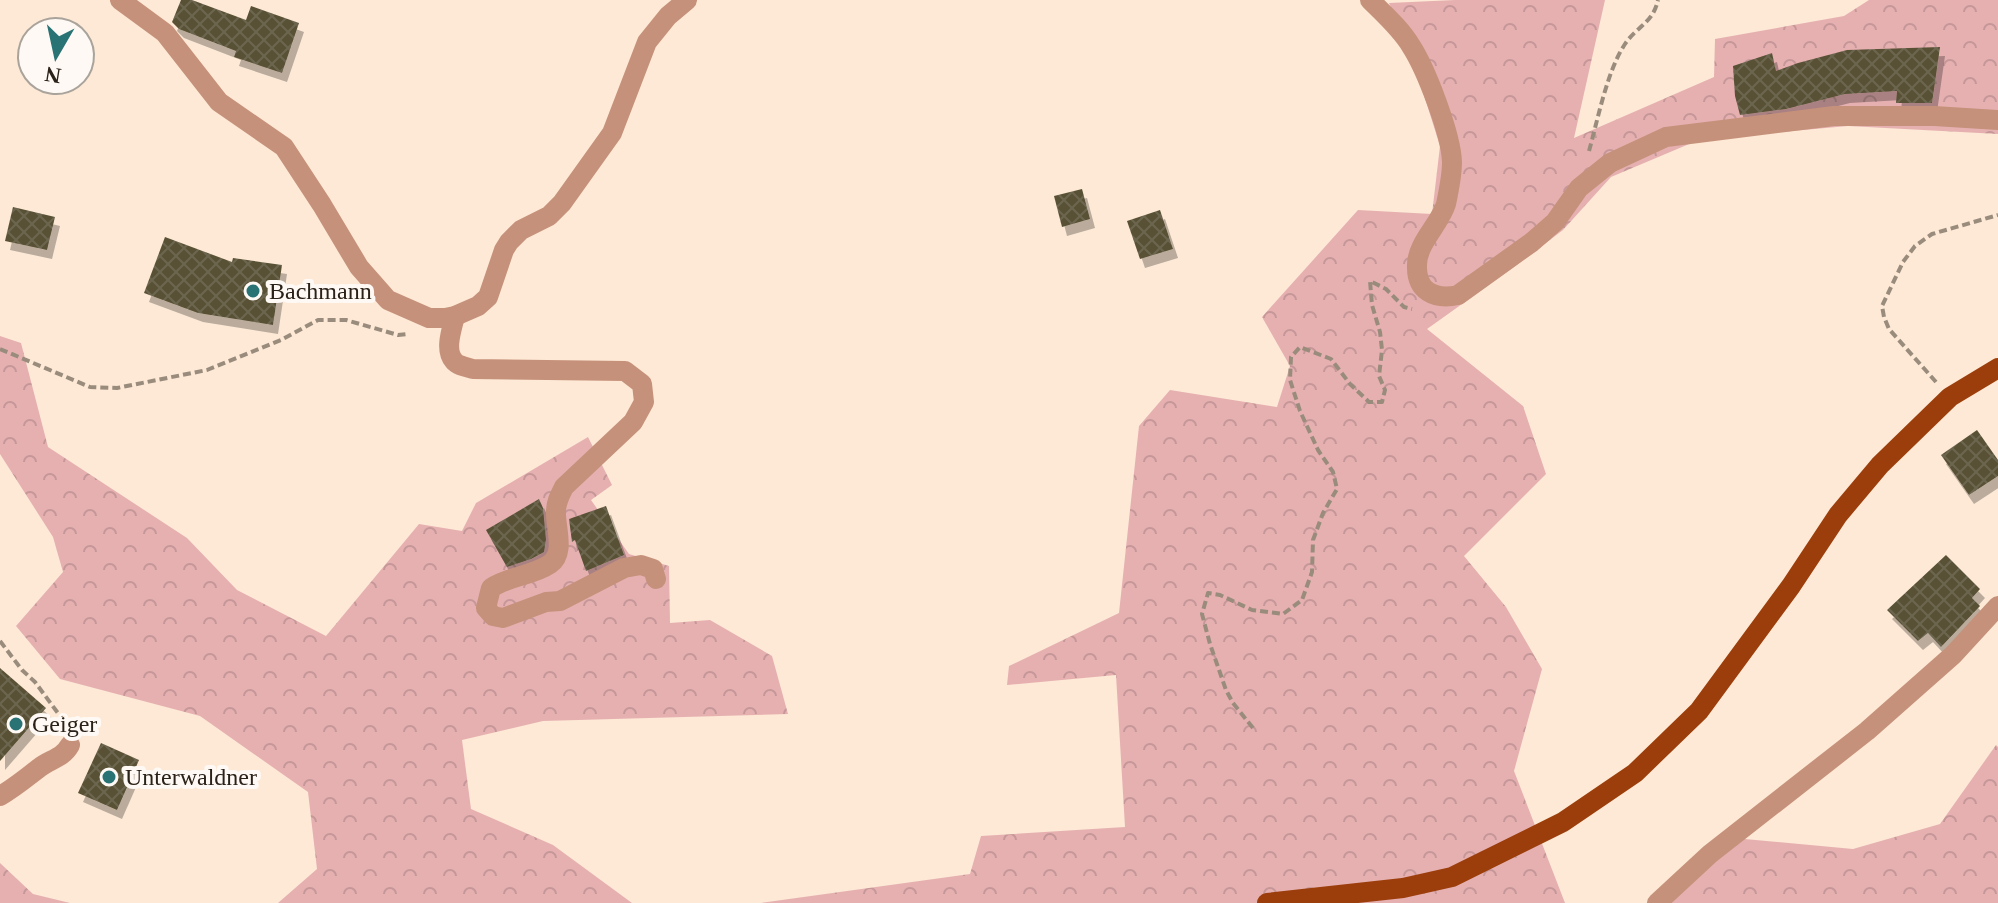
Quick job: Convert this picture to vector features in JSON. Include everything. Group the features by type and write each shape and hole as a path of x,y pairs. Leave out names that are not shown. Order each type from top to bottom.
{"main road":[{"path":"1267,903 1403,888 1452,877 1563,822 1635,773 1699,711 1791,586 1838,515 1880,465 1950,397 1998,368"}],"street":[{"path":"120,0 165,33 219,102 284,147 359,267 388,300 429,318 455,316 478,306 488,297 509,242 521,230 556,211 603,148 619,119 647,42 668,16 687,0"},
{"path":"1370,0 1411,45 1431,87 1452,159 1451,183 1444,209 1416,262 1423,288 1432,295 1458,295 1518,254 1555,222 1579,188 1610,163 1666,137 1834,116 1934,116 1998,120"},
{"path":"455,316 450,350 454,361 461,366 473,369 625,371 642,384 644,402 633,422 564,487 556,511 559,551 556,558 548,566 491,588 486,608 493,616 503,618 546,602 560,601 624,568 641,565 653,569 656,579"},
{"path":"1657,903 1710,854 1867,731 1953,655 1998,606"},
{"path":"0,796 42,765 65,754 70,745"}],"path":[{"path":"1579,188 1580,172 1618,57 1626,42 1655,13 1658,0"},
{"path":"1950,397 1889,329 1882,306 1903,262 1915,246 1932,234 1998,215"},
{"path":"1253,728 1226,690 1202,614 1208,593 1220,595 1252,610 1283,614 1302,600 1312,572 1313,540 1323,513 1337,489 1333,472 1318,450 1300,411 1290,380 1291,357 1300,347 1331,359 1369,402 1382,402 1385,390 1379,376 1382,350 1370,281 1386,289 1404,307 1422,313 1433,303 1432,295"},
{"path":"0,349 90,387 117,388 207,370 281,340 318,320 346,320 398,335 424,329 429,318"},
{"path":"0,641 68,727 70,745"}],"green space":[{"path":"1605,0 1574,138 1714,77 1715,39 1844,16 1869,0 1998,0 1998,134 1848,126 1701,139 1611,177 1563,230 1427,329 1523,406 1546,474 1464,556 1506,607 1542,669 1514,771 1565,903 761,903 970,874 981,836 1125,827 1116,675 1007,685 1009,666 1119,613 1139,426 1170,390 1277,407 1290,366 1262,317 1358,210 1432,214 1440,146 1412,57 1389,3"},
{"path":"0,336 21,343 48,447 187,538 237,590 326,636 419,524 462,531 476,503 588,437 612,485 591,500 629,554 669,566 670,623 710,620 772,656 788,714 543,721 462,740 471,809 553,845 632,903 278,903 317,869 308,792 200,716 60,679 16,626 63,572 53,537 0,454"},
{"path":"1996,745 1998,903 1649,903 1723,837 1853,849 1940,824"},
{"path":"0,863 33,894 70,903 0,903"}],"building":[{"path":"181,0 192,0 246,20 251,6 299,23 282,73 234,57 236,51 179,29 172,22"},
{"path":"1940,47 1932,103 1896,103 1897,91 1845,94 1786,109 1740,115 1733,66 1772,53 1776,71 1847,50"},
{"path":"1082,189 1090,219 1062,227 1054,196"},
{"path":"13,207 55,217 47,250 5,241"},
{"path":"1160,210 1173,249 1140,259 1127,221"},
{"path":"165,237 232,262 233,258 282,265 273,325 198,313 144,293"},
{"path":"1977,430 1998,460 1998,476 1969,495 1941,455"},
{"path":"539,499 543,508 544,552 507,567 486,530"},
{"path":"606,506 624,555 586,571 575,540 572,542 569,519"},
{"path":"1946,555 1980,589 1972,598 1980,606 1941,647 1928,633 1918,641 1887,610"},
{"name":"Geiger","path":"0,668 46,708 0,761"},
{"name":"Unterwaldner","path":"101,743 139,760 117,810 78,793"}],"place":[{"name":"Bachmann","path":"253,291"},
{"name":"Geiger","path":"16,724"},
{"name":"Unterwaldner","path":"109,777"}]}
